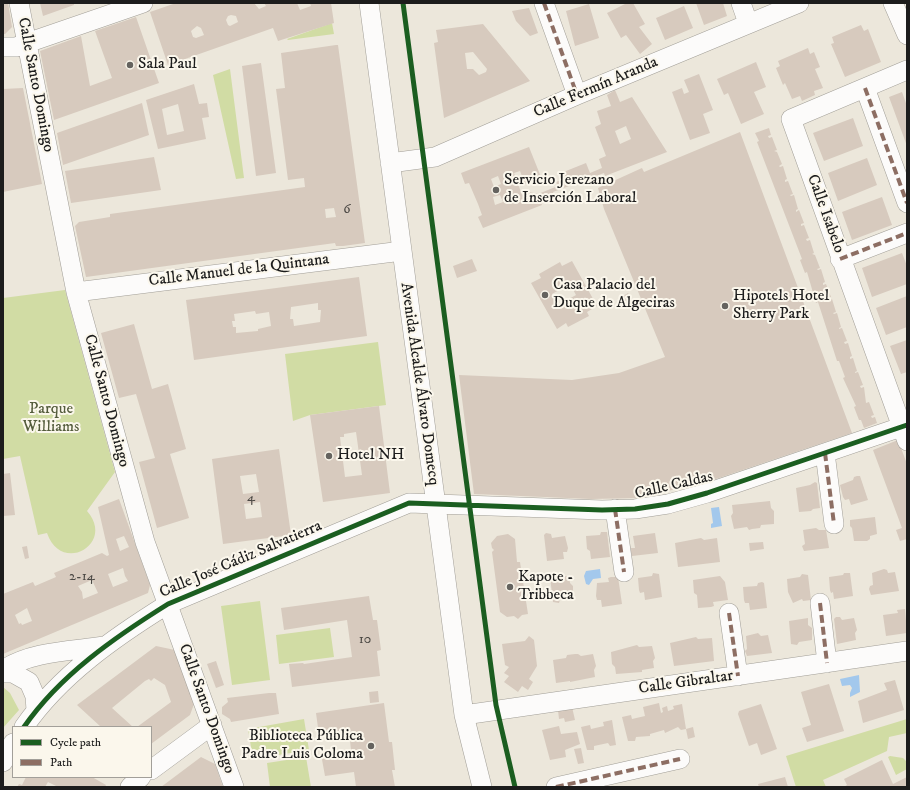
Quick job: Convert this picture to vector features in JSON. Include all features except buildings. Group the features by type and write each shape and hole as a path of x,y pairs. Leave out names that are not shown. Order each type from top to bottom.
{"street":[{"name":"Calle Santo Domingo","path":"19,3 76,292 145,542 234,787"},
{"path":"3,47 16,47 143,3"},
{"name":"Avenida Alcalde Álvaro Domecq","path":"369,3 464,715 482,787"},
{"path":"544,3 577,95"},
{"path":"741,3 748,23"},
{"name":"Calle Fermín Aranda","path":"390,163 435,157 577,95 798,3"},
{"path":"893,3 907,35"},
{"name":"Calle Isabelo","path":"905,431 840,259 791,119 907,70"},
{"path":"864,88 907,203"},
{"path":"840,259 907,233"},
{"name":"Calle Manuel de la Quintana","path":"76,292 402,251"},
{"name":"Calle Caldas","path":"436,504 615,509 635,509 661,505 696,496 825,453 905,431"},
{"path":"825,453 834,524"},
{"name":"Calle José Cádiz Salvatierra","path":"25,726 36,710 57,687 106,646 137,623 168,604 409,503 436,504"},
{"path":"615,509 624,572"},
{"path":"820,603 827,663"},
{"path":"729,613 738,676"},
{"path":"3,670 11,664 26,659 106,646"},
{"name":"Calle Gibraltar","path":"464,715 907,651"},
{"path":"3,673 13,674 43,687 57,687"},
{"path":"29,682 35,696 36,710"},
{"path":"152,769 212,725"},
{"path":"3,762 12,745"},
{"path":"556,787 680,759"},
{"path":"130,787 140,778"}],"green space":[{"path":"332,23 334,34 287,39"},
{"path":"230,69 244,178 236,179 213,75"},
{"name":"Parque Williams","path":"65,290 115,472 87,511 94,523 95,534 91,544 83,550 73,553 63,552 54,545 47,533 38,535 20,456 3,459 3,298"},
{"path":"378,342 386,405 310,415 293,421 285,354"},
{"path":"260,601 270,680 232,685 221,606"},
{"path":"330,628 334,657 279,664 276,635"},
{"path":"3,687 10,693 19,710 3,728"},
{"path":"304,719 309,750 253,759 248,729"},
{"path":"907,719 907,733 889,737 887,751 823,780 826,787 796,787 786,756"},
{"path":"306,757 311,787 270,787 267,763"},
{"path":"888,757 903,758 907,762 907,769 896,775"}],"water":[{"path":"719,507 722,526 711,528 711,524 713,523 711,508"},
{"path":"600,569 601,578 593,579 589,585 586,584 584,576 586,571"},
{"path":"859,675 860,692 850,697 852,688 850,685 842,686 840,679"}],"marked path":[{"path":"544,3 577,95"},
{"path":"865,88 907,203"},
{"path":"840,259 907,233"},
{"path":"825,453 834,524"},
{"path":"615,509 624,572"},
{"path":"820,603 827,663"},
{"path":"729,613 738,676"},
{"path":"556,787 680,759"}],"cycle path":[{"path":"403,3 496,705 515,787"},
{"path":"25,726 54,690 71,674 128,630 168,604 409,503 602,510 635,509 668,504 707,493 907,425"}],"place":[{"name":"Sala Paul","path":"130,65"},
{"name":"Servicio Jerezano de Inserción Laboral","path":"496,190"},
{"name":"Casa Palacio del Duque de Algeciras","path":"545,295"},
{"name":"Hipotels Hotel Sherry Park","path":"725,306"},
{"name":"Hotel NH","path":"329,456"},
{"name":"Kapote - Tribbeca","path":"510,587"},
{"name":"Biblioteca Pública Padre Luis Coloma","path":"371,746"}]}
